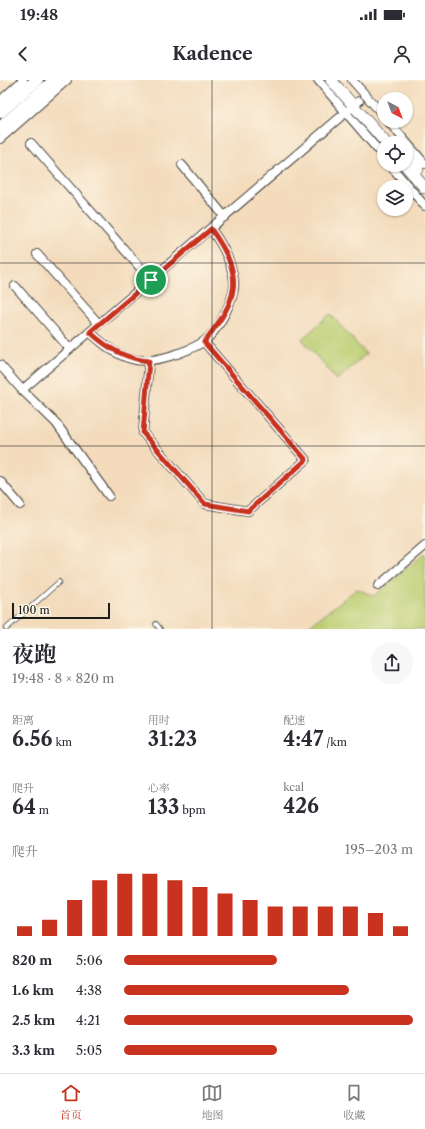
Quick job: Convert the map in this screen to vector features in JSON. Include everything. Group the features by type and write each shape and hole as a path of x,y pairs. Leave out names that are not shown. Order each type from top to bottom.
{"main road":[{"path":"0,112 37,80"},
{"path":"0,128 55,80"},
{"path":"331,80 380,136"},
{"path":"341,80 353,106 387,136"},
{"path":"413,163 425,177"},
{"path":"411,172 425,188"}],"street":[{"path":"0,101 24,80"},
{"path":"0,139 67,80"},
{"path":"318,80 353,106 377,145"},
{"path":"352,80 377,108"},
{"path":"22,390 353,106"},
{"path":"394,128 425,164"},
{"path":"31,143 151,280"},
{"path":"182,165 225,217"},
{"path":"396,172 425,206"},
{"path":"90,332 105,346 135,360 149,361 170,356 204,342 222,318 233,295 234,282 221,242 211,229"},
{"path":"38,254 99,324"},
{"path":"15,286 70,349"},
{"path":"149,361 143,433 205,504 248,511 306,460 204,342"},
{"path":"0,365 22,390 56,424 109,496"},
{"path":"0,481 20,505"},
{"path":"378,586 425,546"}],"lane":[{"path":"6,629 59,582"},
{"path":"156,624 160,629"}],"green space":[{"path":"330,314 366,354 337,380 302,339"},
{"path":"425,553 425,629 305,629 357,589 374,596"}],"route":[{"path":"211,229 221,242 226,253 234,282 233,295 222,318 204,342 306,460 248,511 205,504 143,433 149,361 135,360 120,354 105,346 90,332 151,280 211,229"}]}
